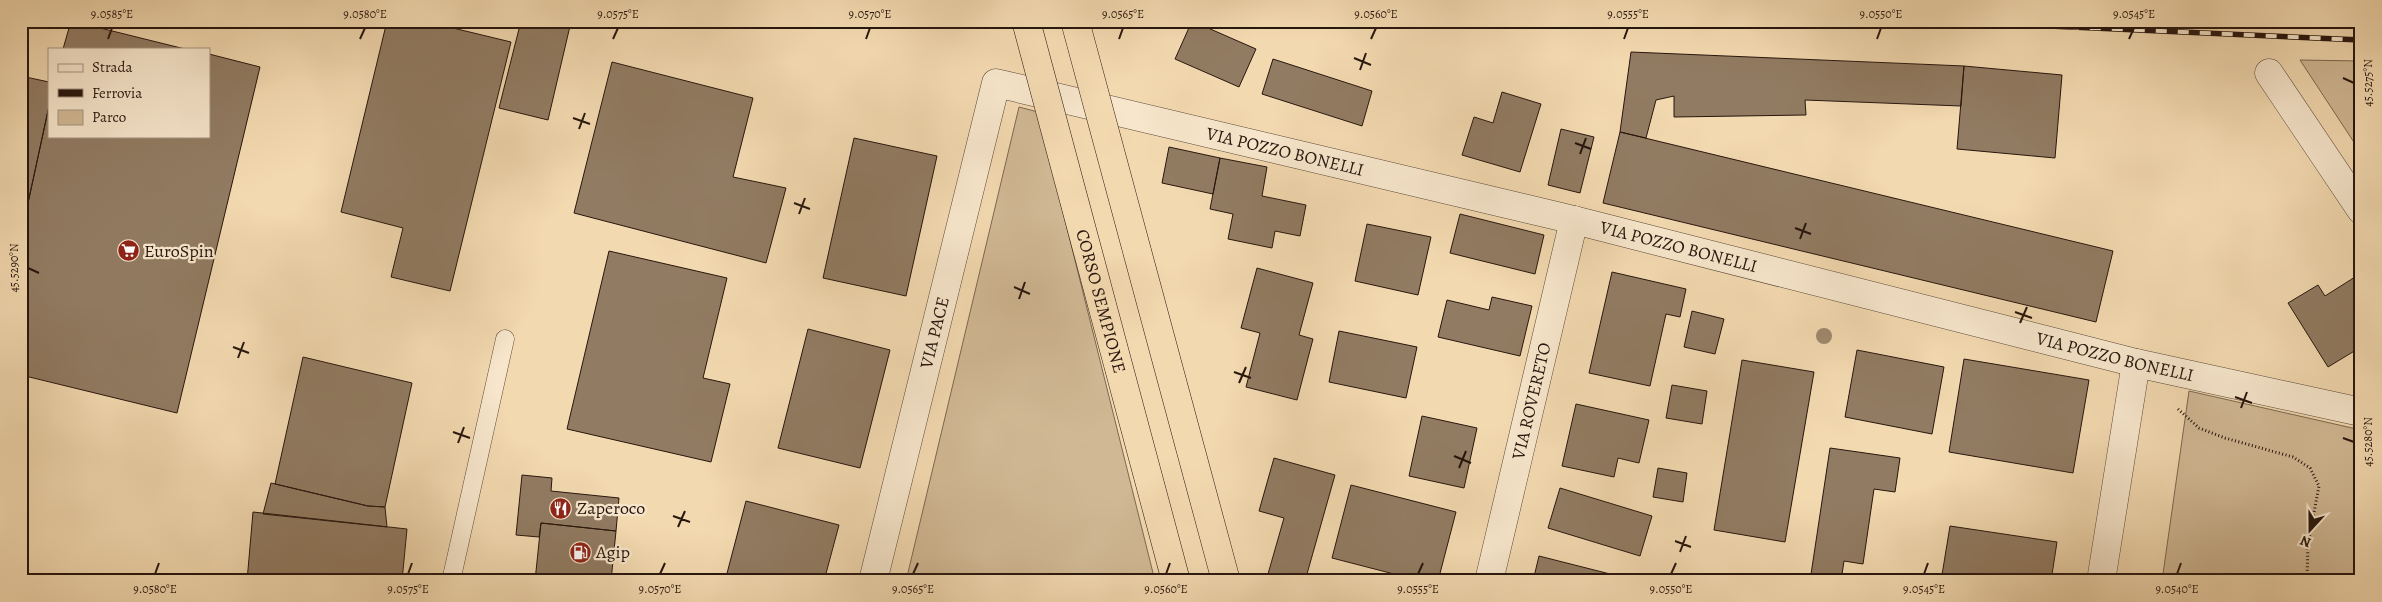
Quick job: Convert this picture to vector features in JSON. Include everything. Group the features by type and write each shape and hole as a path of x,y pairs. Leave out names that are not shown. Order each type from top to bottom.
{"highway":[{"name":"CORSO SEMPIONE","path":"1026,21 1176,581"},
{"path":"1075,21 1226,581"}],"street":[{"path":"2269,73 2361,210"},
{"name":"VIA POZZO BONELLI","path":"996,83 1574,220 2136,363 2361,412"},
{"name":"VIA PACE","path":"873,581 996,83"},
{"name":"VIA ROVERETO","path":"1489,581 1574,220"},
{"path":"2100,581 2136,363"}],"lane":[{"path":"450,581 505,339"}],"path":[{"path":"2175,406 2199,428 2225,438 2293,458 2310,468 2319,486 2308,544 2307,581"}],"green space":[{"path":"2300,60 2361,61 2361,153"},
{"path":"1019,107 1038,112 1155,581 906,581"},
{"path":"2189,391 2361,430 2361,581 2162,581"}],"building":[{"path":"72,21 181,48 63,48"},
{"path":"387,21 424,21 511,42 450,291 391,277 403,228 341,212"},
{"path":"521,21 570,26 548,120 499,108"},
{"path":"1192,21 1256,49 1239,87 1175,59"},
{"path":"1631,52 1964,66 1961,106 1805,100 1806,115 1674,117 1674,96 1656,100 1646,138 1620,132"},
{"path":"210,54 260,67 177,413 21,375 21,235 48,111 48,138 210,138"},
{"path":"1273,59 1372,91 1362,126 1262,94"},
{"path":"612,62 753,98 733,177 786,188 766,263 574,213"},
{"path":"1964,66 2062,75 2055,158 1957,149"},
{"path":"21,76 48,82 48,111 24,222 21,222"},
{"path":"1502,92 1541,104 1520,172 1462,155 1474,117 1493,123"},
{"path":"1561,129 1594,137 1580,193 1548,185"},
{"path":"1620,132 2113,251 2096,322 1603,203"},
{"path":"854,138 937,156 906,296 823,278"},
{"path":"1169,147 1220,158 1213,194 1162,183"},
{"path":"1220,158 1267,167 1262,196 1306,205 1300,236 1275,231 1272,248 1228,239 1233,214 1210,209"},
{"path":"1460,214 1544,235 1535,274 1450,253"},
{"path":"1367,224 1431,237 1418,295 1355,281"},
{"path":"609,251 727,278 703,378 730,384 711,462 567,429"},
{"path":"1257,268 1313,283 1299,335 1313,339 1297,400 1246,387 1260,333 1241,328"},
{"path":"1612,272 1686,289 1680,317 1666,314 1650,386 1589,373"},
{"path":"2355,277 2361,286 2361,347 2328,367 2288,303 2318,285 2325,296"},
{"path":"1492,297 1532,306 1520,356 1438,337 1447,300 1489,310"},
{"path":"1692,311 1724,319 1715,354 1684,347"},
{"path":"808,329 890,350 860,468 778,448"},
{"path":"1339,331 1417,347 1406,398 1329,382"},
{"path":"1857,350 1944,367 1932,434 1845,417"},
{"path":"303,357 412,383 385,507 368,506 275,484"},
{"path":"1964,359 2089,380 2073,473 1949,452"},
{"path":"1742,360 1814,372 1785,542 1714,530"},
{"path":"1672,385 1707,391 1702,424 1666,418"},
{"path":"1576,404 1649,420 1639,463 1618,458 1614,477 1562,466"},
{"path":"1422,416 1477,428 1464,488 1409,476"},
{"path":"1830,448 1900,458 1895,492 1874,489 1863,564 1844,561 1841,581 1810,581"},
{"path":"1274,458 1335,475 1305,581 1266,581 1284,518 1259,511"},
{"path":"1658,468 1687,473 1683,502 1653,497"},
{"path":"522,475 552,478 551,491 619,498 616,531 541,523 539,537 516,535"},
{"path":"271,483 368,506 385,507 387,527 263,514"},
{"path":"1351,485 1456,512 1438,581 1421,581 1332,558"},
{"path":"1560,488 1652,516 1640,556 1548,528"},
{"path":"746,501 839,525 824,581 725,581"},
{"path":"253,512 407,529 402,581 247,581"},
{"path":"541,523 616,531 611,581 535,581"},
{"path":"1950,526 2057,542 2051,581 1941,581"},
{"path":"1539,556 1614,575 1613,581 1533,581"}],"railway":[{"path":"1936,21 2361,40"}],"place":[{"name":"EuroSpin","path":"128,251"},
{"name":"Zaperoco","path":"561,508"},
{"name":"Agip","path":"580,552"}]}
